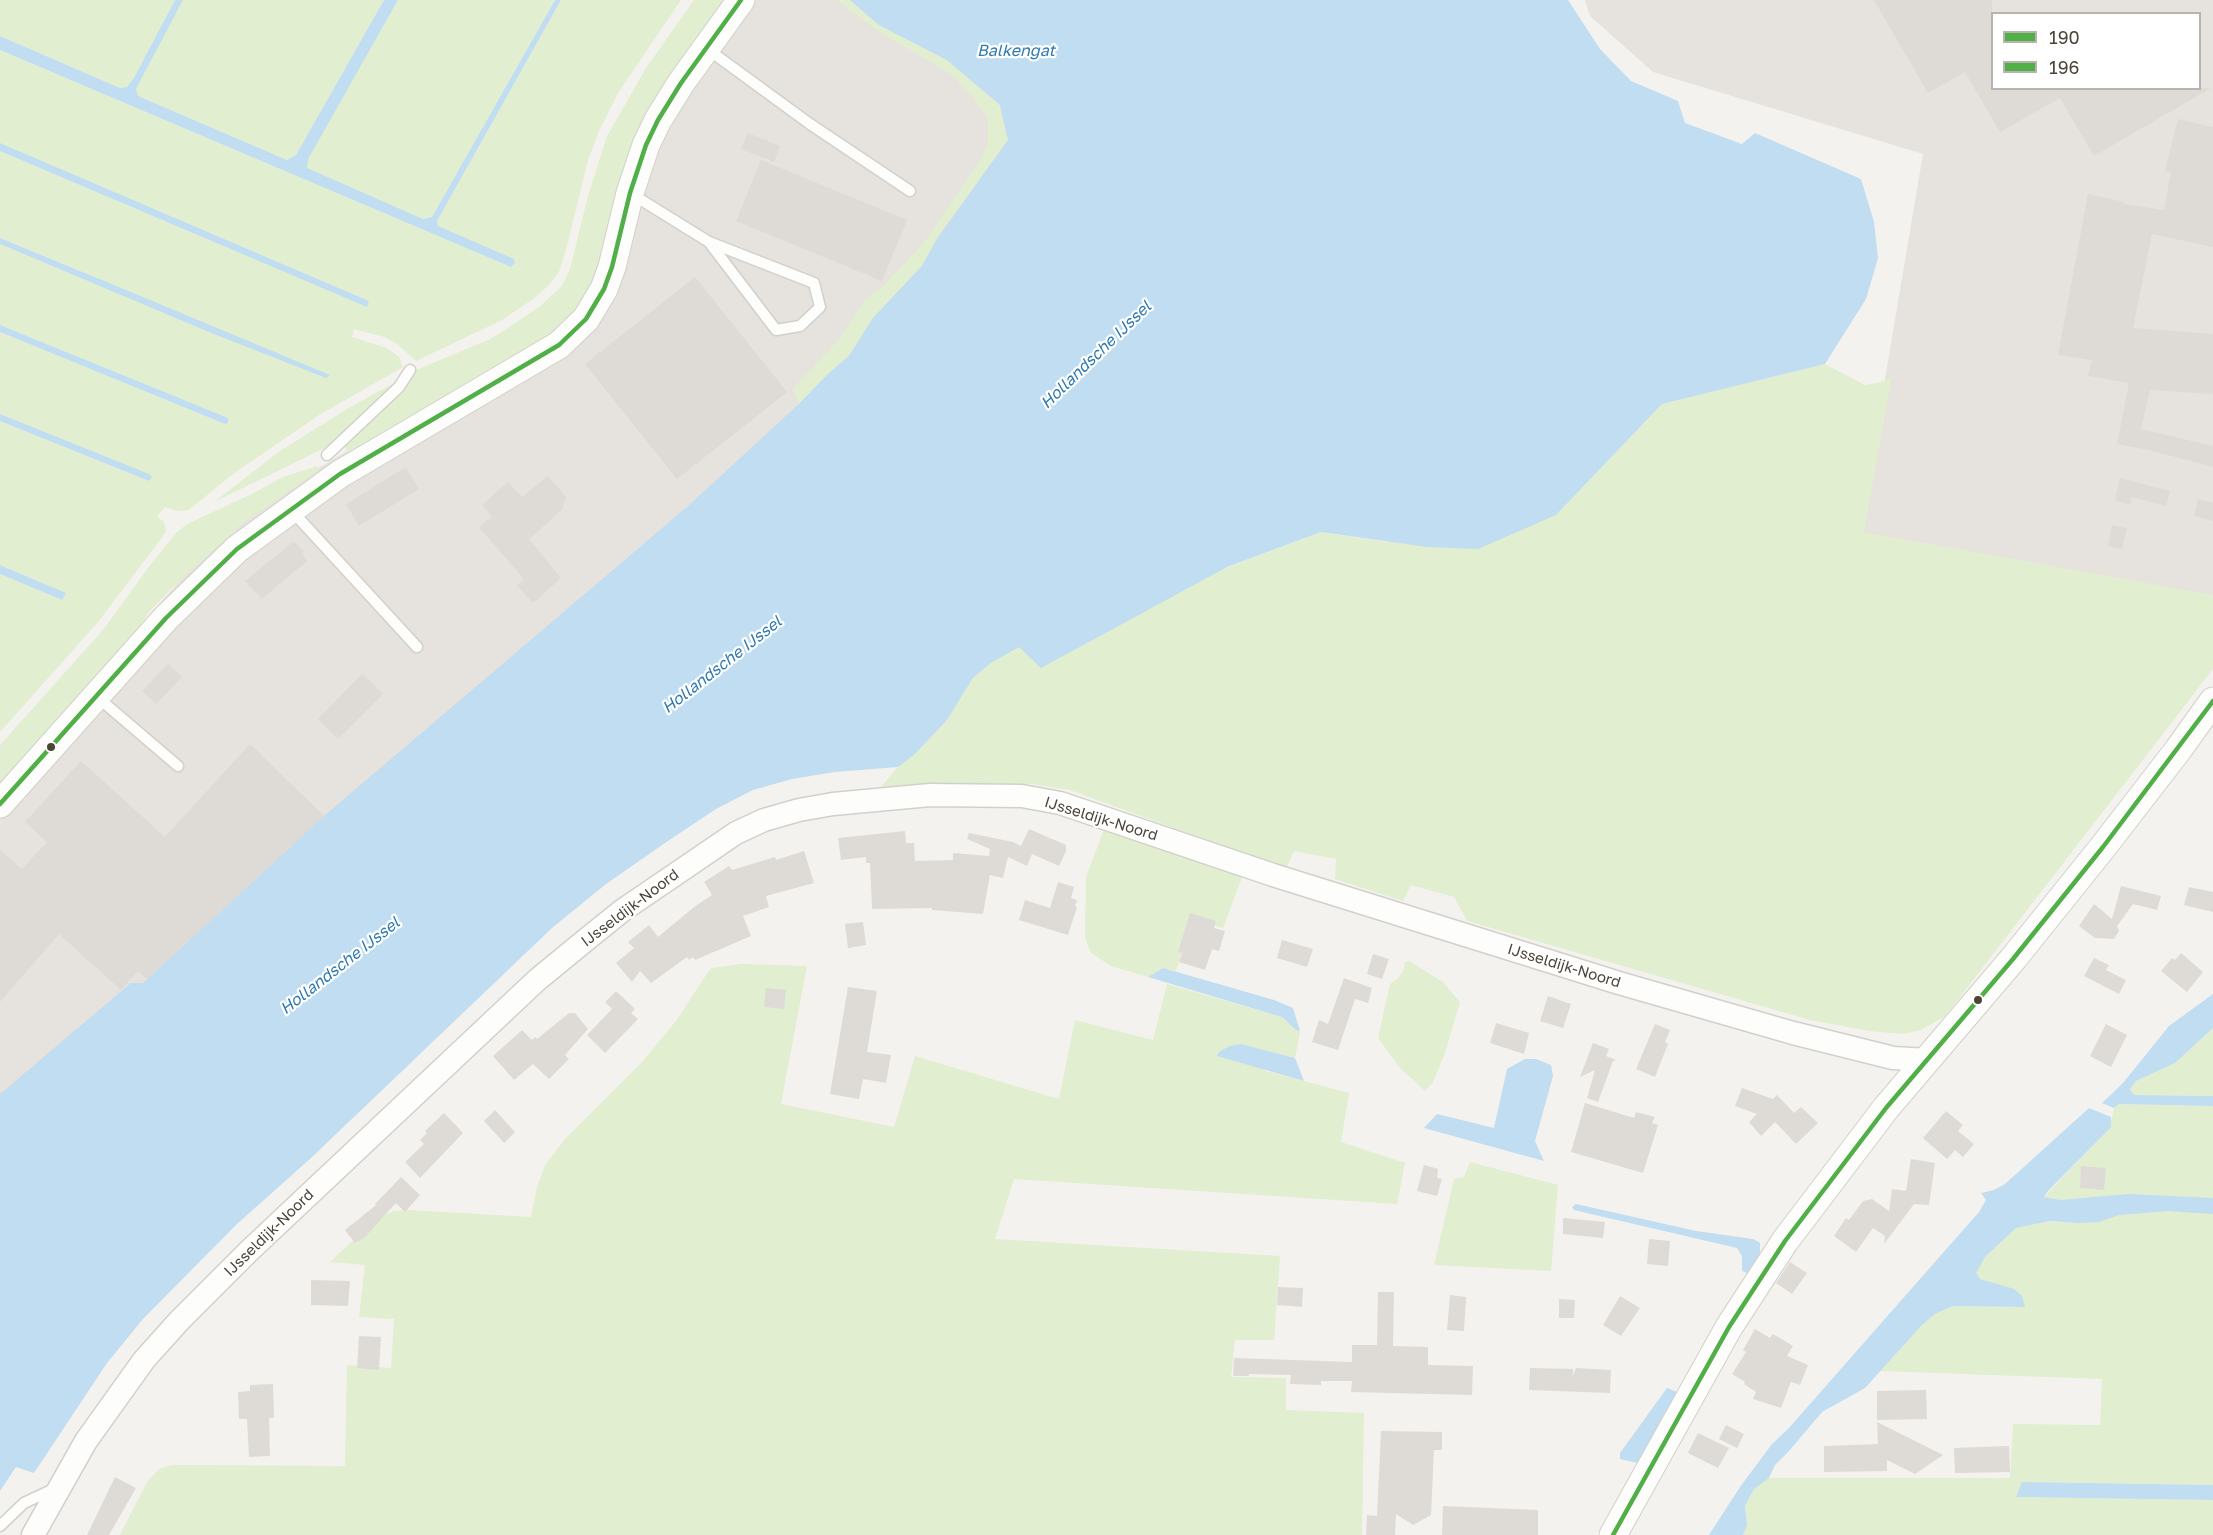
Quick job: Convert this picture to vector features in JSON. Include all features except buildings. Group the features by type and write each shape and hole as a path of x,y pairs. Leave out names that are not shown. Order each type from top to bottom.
{"street":[{"path":"0,804 199,584 237,549 340,474 559,345 586,319 604,290 630,193 646,145 658,120 681,83 741,0"},
{"path":"1613,1535 1723,1337 1785,1241 1886,1108 2103,848 2213,701"},
{"name":"IJsseldijk-Noord","path":"33,1535 86,1441 144,1360 179,1321 249,1251 537,980 623,910 736,833 764,820 799,810 833,804 930,795 1022,796 1060,803 1262,871 1619,983 1793,1033 1893,1058 1928,1060"}],"lane":[{"path":"706,48 810,124 909,191"},
{"path":"630,193 709,242 814,284 820,307 800,326 776,330 709,242"},
{"path":"327,455 399,387 410,370"},
{"path":"290,509 417,647"},
{"path":"96,696 178,766"},
{"path":"0,1527 24,1503 60,1486"}],"shaded area":[{"path":"720,0 877,0 1054,105 892,332 205,941 0,1105 0,784 214,542 312,472 562,322"},
{"path":"1585,0 2213,0 2213,607 1857,545 1923,154 1653,72 1590,16"}],"green space":[{"path":"0,0 175,0 134,79 127,87 120,88 0,36"},
{"path":"183,0 384,0 296,155 287,160 138,96 136,89"},
{"path":"398,0 555,0 432,217 423,219 307,169 307,159"},
{"path":"561,0 681,0 618,93 599,131 588,160 559,272 549,285 533,299 502,320 416,361 397,344 384,337 354,329 352,337 387,348 399,357 403,367 319,415 233,474 189,510 178,511 165,507 157,516 164,522 166,531 161,539 98,622 0,732 0,574 62,600 66,593 0,565 0,421 149,481 151,477 0,414 0,332 225,424 228,422 227,418 0,325 0,244 93,283 97,278 0,238 0,151 363,305 367,306 369,301 0,143 0,50 511,267 438,226 437,221"},
{"path":"694,0 730,0 598,277 566,326 348,455 345,446 355,433 403,391 416,370 488,340 539,307 562,286 570,269 588,196 607,136 646,68"},
{"path":"837,0 850,0 879,25 947,60 1000,105 1008,140 937,238 922,266 873,318 849,356 799,404 792,389 839,339 866,299 885,284 925,241 981,159 988,145 988,118 949,73 879,32"},
{"path":"1825,364 1865,385 1882,382 1892,376 1864,532 2213,595 2213,669 1944,1017 1921,1030 1903,1034 1869,1031 1810,1020 1467,921 1454,897 1411,885 1403,901 1335,879 1336,859 1294,851 1286,869 1070,790 1031,784 881,787 898,767 915,754 947,720 973,678 991,663 1019,646 1321,532 1386,542 1556,515 1662,404"},
{"path":"396,382 392,389 329,446 214,502 280,451 347,409"},
{"path":"317,466 319,470 242,524 173,587 150,611 128,643 0,789 0,745 103,630 176,533 187,524 283,477"},
{"path":"1105,827 1243,875 1223,928 1192,919 1176,971 1163,968 1148,977 1111,966 1091,953 1085,938 1086,877"},
{"path":"1409,961 1443,982 1460,1002 1445,1053 1433,1082 1425,1091 1400,1068 1378,1038 1390,984 1403,971 1405,962"},
{"path":"741,964 807,966 781,1104 894,1127 915,1056 1059,1099 1075,1020 1153,1040 1167,984 1282,1017 1300,1031 1295,1058 1241,1044 1266,1071 1349,1093 1341,1142 1405,1163 1397,1204 1014,1179 995,1239 1280,1256 1274,1340 1235,1340 1231,1377 1286,1378 1286,1410 1364,1413 1362,1535 120,1535 147,1482 159,1469 172,1465 345,1466 347,1365 391,1368 394,1319 359,1317 365,1265 330,1262 363,1231 393,1211 531,1217 537,1187 545,1165 565,1139 642,1062 676,1021 712,968"},
{"path":"2213,1028 2213,1096 2134,1095 2130,1089 2136,1081 2175,1063"},
{"path":"2118,1104 2213,1106 2213,1485 2022,1482 2016,1497 2213,1500 2213,1535 1743,1535 1747,1525 1745,1506 1754,1488 1769,1478 2010,1478 2013,1424 2100,1425 2102,1379 1880,1371 1921,1326 1935,1314 1953,1306 2025,1307 1994,1284 1980,1279 1975,1273 1985,1257 2016,1228 2050,1221 2078,1223 2061,1200 2044,1197 2110,1127 2114,1108"},
{"path":"1470,1162 1558,1185 1551,1271 1434,1265 1454,1179 1464,1177"}],"water":[{"path":"175,0 183,0 136,89 138,96 287,160 296,155 384,0 398,0 308,159 307,168 423,219 432,217 555,0 561,0 437,221 438,226 514,259 515,263 511,267 0,50 0,36 120,88 127,87"},
{"path":"850,0 1568,0 1600,49 1631,81 1678,101 1685,123 1742,144 1755,133 1861,179 1874,222 1878,258 1866,299 1825,364 1662,404 1556,515 1478,549 1427,547 1321,532 1227,567 1041,668 1019,647 991,663 973,678 947,720 915,754 898,767 835,772 792,779 753,790 716,809 606,884 552,928 311,1158 237,1224 143,1319 107,1363 34,1473 16,1467 0,1491 0,1094 131,983 143,983 324,816 687,507 799,404 849,356 873,318 922,266 937,239 1008,140 1000,105 947,60 879,25"},
{"path":"0,143 369,301 367,307 0,151"},
{"path":"0,238 330,375 326,378 209,332 0,244"},
{"path":"0,325 228,418 228,423 225,424 0,332"},
{"path":"0,414 152,477 149,481 0,421"},
{"path":"0,565 66,593 62,600 0,574"},
{"path":"1163,968 1274,1000 1293,1008 1300,1031 1282,1017 1148,977"},
{"path":"2213,994 2213,1028 2175,1063 2136,1081 2130,1089 2134,1095 2213,1096 2213,1106 2119,1104 2114,1108 2102,1103 2123,1083 2169,1026"},
{"path":"1241,1044 1295,1058 1304,1081 1217,1056 1219,1052 1230,1046"},
{"path":"1525,1059 1536,1059 1551,1065 1553,1076 1535,1141 1544,1161 1424,1128 1437,1114 1494,1128 1507,1069"},
{"path":"2089,1108 2111,1117 2111,1127 2044,1197 2061,1200 2128,1194 2213,1198 2213,1214 2169,1211 2119,1215 2099,1222 2050,1221 2016,1228 1985,1257 1976,1273 1980,1279 2014,1289 2022,1296 2025,1307 1953,1306 1935,1314 1921,1326 1865,1388 1822,1412 1775,1465 1769,1478 1754,1489 1745,1506 1747,1525 1743,1535 1709,1535 1740,1487 1772,1444 1788,1429 1979,1212 1986,1200 1981,1193 2005,1184"},
{"path":"1576,1204 1696,1231 1753,1239 1760,1243 1760,1255 1747,1273 1742,1271 1742,1256 1737,1248 1574,1210 1572,1207"},
{"path":"1667,1388 1677,1392 1638,1463 1620,1459 1620,1453"},
{"path":"2022,1482 2213,1485 2213,1500 2016,1497"}],"transit line":[{"name":"190","path":"0,804 166,618 237,549 340,474 559,345 586,319 604,289 612,267 630,193 646,145 658,120 681,83 741,0"},
{"name":"196","path":"1613,1535 1729,1327 1785,1241 1886,1108 2013,959 2103,847 2213,701"}],"water label":[{"name":"Balkengat","path":"1016,51"},
{"name":"Hollandsche IJssel","path":"1096,355"},
{"name":"Hollandsche IJssel","path":"722,665"},
{"name":"Hollandsche IJssel","path":"340,966"}]}
